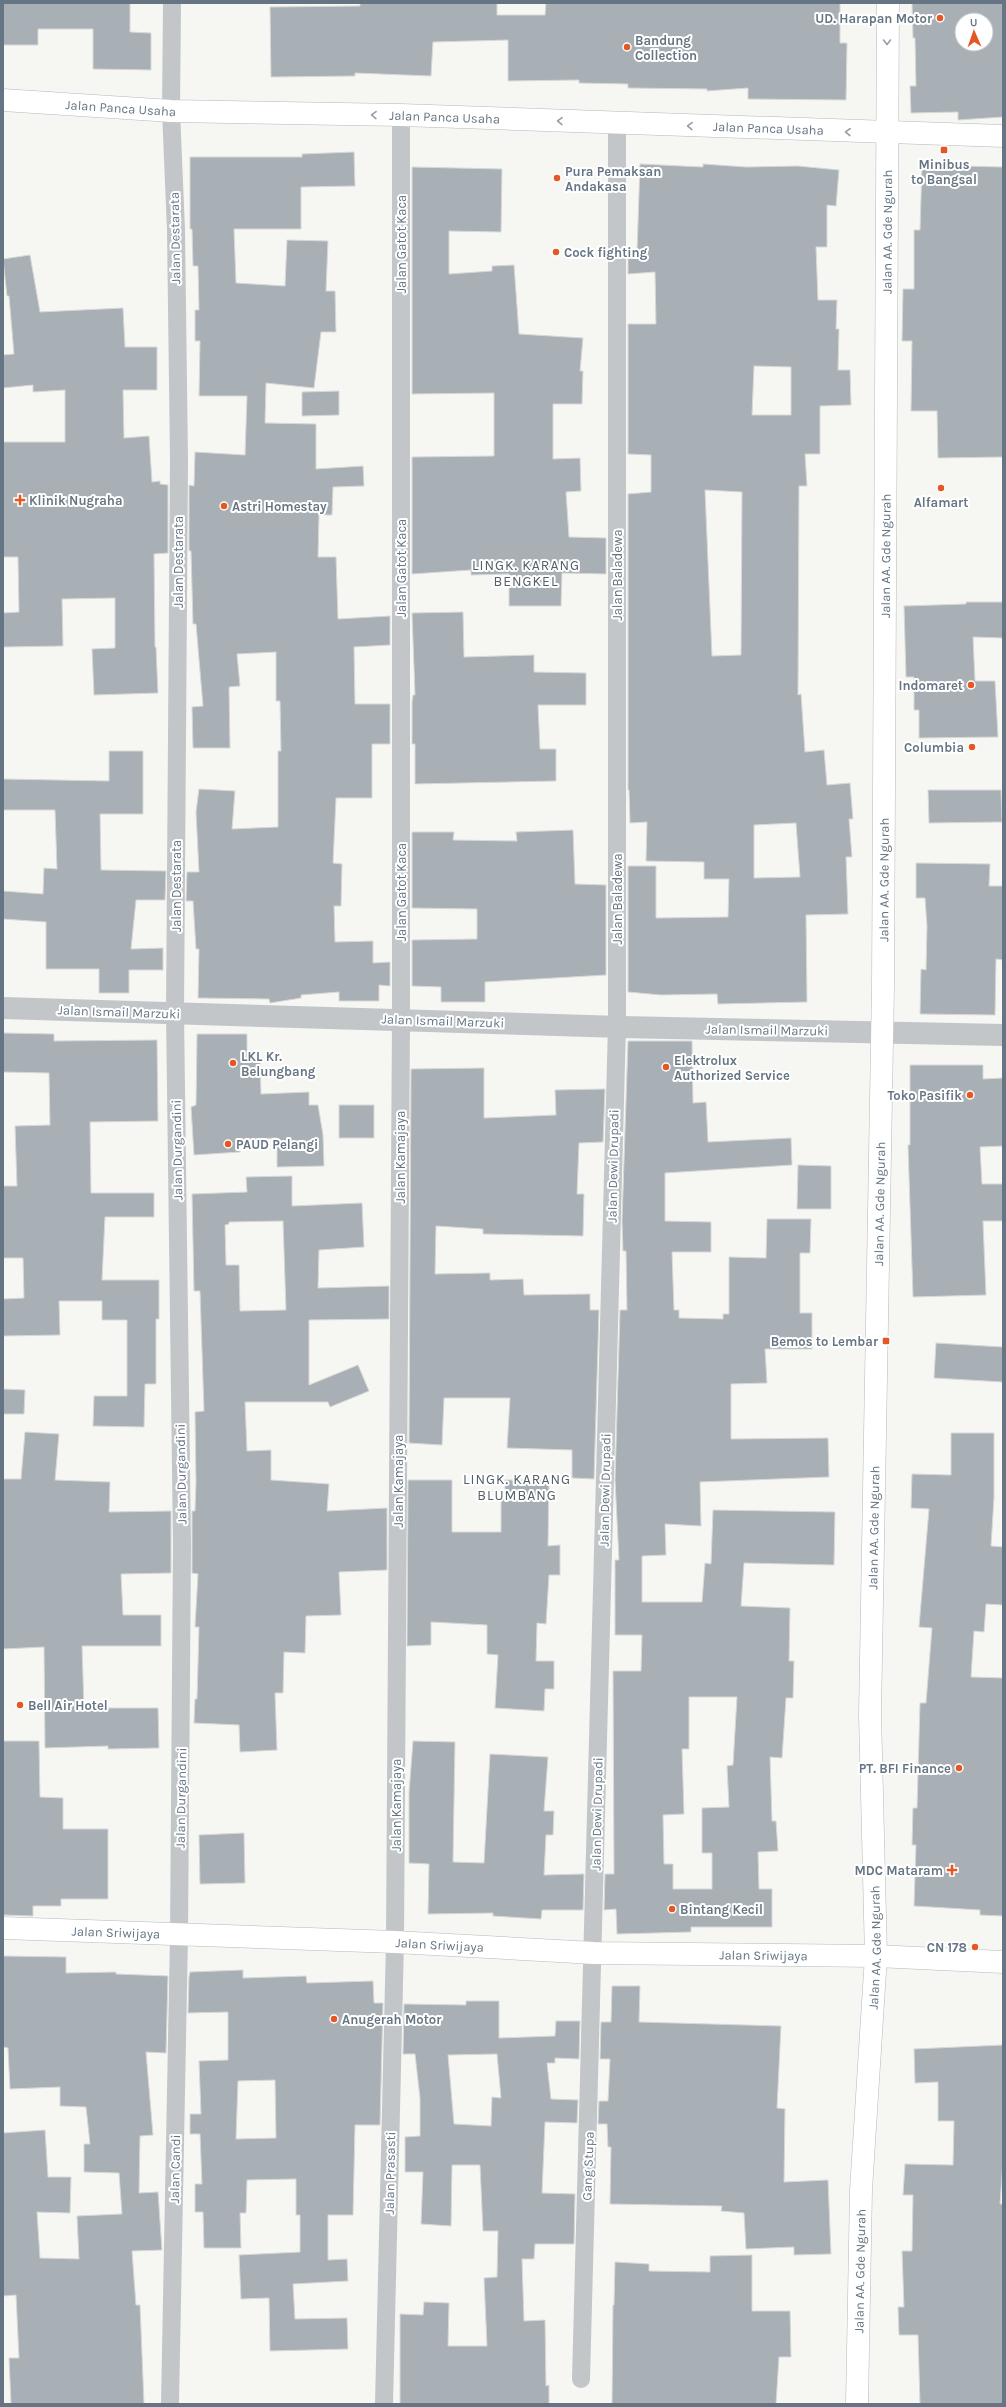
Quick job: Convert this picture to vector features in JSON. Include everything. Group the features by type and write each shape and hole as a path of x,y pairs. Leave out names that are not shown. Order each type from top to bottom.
{"main road":[{"name":"Jalan AA. Gde Ngurah","path":"857,2404 860,2190 876,1956 870,1714 883,1033 888,3"},
{"name":"Jalan Panca Usaha","path":"3,100 171,111 400,115 1003,136"},
{"name":"Jalan Sriwijaya","path":"3,1928 396,1942 594,1953 876,1956 1003,1962"}],"street":[{"name":"Jalan Destarata","path":"172,3 171,111 176,230 178,460 175,1014"},
{"name":"Jalan Gatot Kaca","path":"400,115 401,1020"},
{"name":"Jalan Baladewa","path":"616,1027 617,123"},
{"name":"Jalan Ismail Marzuki","path":"3,1008 616,1027 1003,1035"},
{"name":"Jalan Durgandini","path":"175,1014 182,1545 179,1935"},
{"name":"Jalan Kamajaya","path":"396,1942 401,1020"},
{"name":"Jalan Dewi Drupadi","path":"594,1953 616,1027"},
{"name":"Jalan Candi","path":"170,2404 179,1935"},
{"name":"Jalan Prasasti","path":"384,2404 396,1942"},
{"name":"Gang Stupa","path":"581,2379 594,1953"}],"building":[{"path":"3,3 130,3 130,32 151,33 151,70 93,69 93,29 38,29 38,45 3,45"},
{"path":"360,3 497,3 497,15 545,15 546,3 840,3 840,43 847,43 846,100 748,99 748,88 707,91 707,89 628,88 628,84 579,83 579,80 508,81 508,40 433,42 431,76 355,73 355,76 271,77 270,7 360,6"},
{"path":"912,3 1003,3 1003,117 958,120 958,112 911,113 910,86 916,86 915,38 913,38"},
{"path":"354,152 355,186 301,187 301,229 234,229 236,283 285,286 287,240 328,241 326,291 335,291 336,332 321,332 314,388 266,383 265,423 316,424 316,469 363,466 364,486 333,487 332,515 319,515 318,557 336,557 338,619 390,616 390,645 354,647 355,704 390,704 390,744 372,744 372,798 336,798 333,863 342,864 341,906 334,906 335,942 373,941 373,963 390,962 390,986 379,985 379,1001 339,1001 339,992 301,995 301,998 270,1003 269,999 198,998 199,949 196,949 193,901 186,901 187,872 199,872 196,812 199,789 235,791 232,829 278,827 278,751 281,751 280,701 276,701 276,652 237,654 240,686 229,687 230,748 193,748 192,707 203,706 196,624 193,624 191,551 189,551 189,485 194,486 195,452 245,455 247,396 199,396 200,341 195,341 195,310 199,310 198,266 193,266 192,229 190,229 190,157 302,157 302,154"},
{"path":"640,164 703,167 703,164 746,167 798,166 839,170 836,206 827,205 827,247 816,247 818,300 837,300 836,329 839,329 838,370 850,370 851,405 820,406 820,454 805,454 807,486 799,486 798,695 801,694 805,752 824,750 827,785 850,783 853,819 849,819 852,857 846,857 848,914 806,915 807,1002 718,1004 717,994 661,995 628,992 628,866 656,866 656,918 728,917 729,879 704,879 704,862 646,861 647,822 630,823 628,790 628,494 651,492 651,455 628,454 628,324 656,324 655,272 628,274 628,252 637,252","holes":["754,366 791,367 791,415 752,415","705,490 742,492 741,655 712,656","796,823 800,877 754,878 754,825"]},
{"path":"922,165 1003,167 1003,457 938,458 937,411 911,411 912,341 902,341 903,289 914,289 914,230 920,230"},
{"path":"412,167 502,169 501,232 449,231 449,274 492,271 492,266 514,265 519,334 583,338 580,371 583,371 582,404 553,404 553,459 580,458 581,491 566,492 569,537 606,538 606,574 562,573 561,606 509,606 509,574 471,575 471,570 412,574 412,457 494,456 494,393 412,394"},
{"path":"30,255 40,312 123,308 125,347 157,347 157,390 123,390 124,438 149,436 152,482 160,481 160,484 168,485 168,553 154,554 155,647 158,693 94,695 92,649 115,648 115,598 62,599 63,646 3,647 3,613 19,612 18,557 3,557 3,442 65,442 65,390 33,392 33,385 3,388 3,355 14,354 9,296 7,296 3,259"},
{"path":"339,391 339,415 302,416 302,392"},
{"path":"966,602 1003,602 1003,638 973,637 975,681 995,681 998,737 919,738 919,710 914,710 914,677 906,677 904,606 966,604"},
{"path":"463,612 464,657 534,655 534,672 586,673 586,705 538,705 540,749 556,749 556,781 415,784 415,744 412,744 412,703 413,695 415,695 412,613"},
{"path":"109,751 143,751 143,814 100,814 101,870 166,871 165,900 136,900 131,949 163,948 163,970 129,970 129,993 99,993 99,969 46,969 46,922 3,919 3,891 43,894 44,868 57,869 55,810 3,810 3,779 109,781"},
{"path":"928,790 1001,790 1002,822 929,823"},
{"path":"573,830 575,884 606,885 606,975 485,982 485,1002 441,1002 441,987 412,986 412,940 477,939 477,909 412,908 412,832 454,832 453,840 517,841 516,832"},
{"path":"916,863 990,864 989,886 1003,886 1003,960 996,959 995,1015 920,1014 921,969 926,970 927,926 925,898 916,898"},
{"path":"3,1033 54,1034 54,1041 157,1040 158,1121 90,1122 91,1193 154,1193 154,1217 105,1217 102,1280 159,1280 159,1319 156,1319 156,1384 145,1384 144,1427 93,1426 94,1396 127,1396 127,1320 102,1320 102,1301 59,1301 60,1335 3,1336 3,1299 24,1298 23,1258 3,1258 3,1186 17,1186 15,1126 50,1125 49,1073 3,1072"},
{"path":"197,1034 247,1034 247,1061 260,1060 261,1094 309,1092 309,1105 318,1105 323,1135 324,1166 277,1167 277,1138 240,1140 240,1152 194,1155 191,1107 196,1105"},
{"path":"628,1041 692,1041 693,1103 706,1102 708,1142 791,1138 792,1165 665,1173 665,1221 711,1222 711,1252 672,1252 674,1310 679,1310 679,1318 723,1319 723,1314 729,1314 729,1257 766,1258 767,1219 811,1219 810,1253 800,1253 800,1313 812,1313 812,1349 765,1349 767,1383 731,1384 731,1439 828,1438 829,1477 700,1482 701,1526 665,1524 666,1555 642,1556 642,1602 702,1602 705,1563 711,1564 713,1510 835,1512 834,1565 744,1563 741,1606 790,1608 789,1661 794,1661 793,1698 786,1698 782,1758 770,1757 772,1821 776,1821 778,1851 758,1852 759,1889 772,1889 772,1927 691,1927 691,1932 617,1934 616,1909 604,1910 605,1874 614,1874 613,1671 641,1671 642,1635 615,1635 615,1560 619,1560 615,1480 620,1310 627,1310 626,1251 623,1251 622,1221","holes":["689,1697 737,1697 733,1765 727,1766 729,1807 702,1808 702,1853 712,1853 712,1889 673,1889 673,1864 664,1864 663,1815 684,1814 682,1749 689,1749"]},
{"path":"910,1065 983,1065 983,1079 1003,1078 1003,1146 980,1147 982,1184 1003,1184 1003,1221 983,1221 986,1295 913,1297 908,1145 910,1145"},
{"path":"484,1068 484,1118 556,1115 555,1090 605,1089 603,1142 579,1143 577,1194 584,1194 583,1236 483,1234 483,1229 436,1226 435,1274 490,1273 490,1280 523,1279 524,1295 590,1294 590,1310 599,1310 594,1479 572,1478 572,1450 507,1448 510,1398 444,1398 442,1445 409,1443 411,1069"},
{"path":"339,1105 374,1105 374,1138 339,1138"},
{"path":"798,1165 831,1166 831,1209 797,1209"},
{"path":"292,1176 292,1206 362,1203 364,1247 319,1250 318,1288 389,1286 389,1319 309,1320 309,1385 358,1365 369,1391 330,1407 328,1402 245,1402 247,1451 271,1450 271,1480 329,1484 327,1511 387,1508 387,1570 339,1572 341,1615 306,1616 305,1653 284,1652 283,1693 275,1693 277,1750 240,1752 239,1725 194,1723 195,1699 197,1699 199,1627 195,1627 198,1574 192,1573 192,1511 195,1511 196,1482 195,1412 204,1411 200,1291 194,1291 192,1194 247,1192 246,1177","holes":["283,1221 286,1310 240,1311 239,1265 226,1265 225,1225 229,1224 229,1222"]},
{"path":"936,1343 1003,1347 1003,1382 934,1378"},
{"path":"3,1389 25,1390 24,1414 3,1414"},
{"path":"25,1432 59,1434 55,1480 110,1482 109,1512 171,1511 171,1573 121,1574 123,1615 161,1615 161,1646 82,1646 84,1708 158,1708 159,1748 108,1749 108,1746 45,1748 44,1647 3,1649 3,1479 21,1479"},
{"path":"951,1433 994,1433 994,1498 991,1546 1003,1547 1003,1605 986,1604 984,1632 974,1631 971,1677 1003,1678 1003,1916 980,1915 980,1910 914,1906 916,1845 912,1845 913,1808 917,1808 920,1703 926,1703 932,1628 919,1627 929,1509 911,1508 912,1474 951,1475"},
{"path":"408,1480 452,1480 452,1532 501,1532 501,1490 505,1490 505,1480 549,1480 548,1546 560,1545 560,1575 549,1575 546,1624 537,1623 536,1661 554,1661 554,1689 545,1689 544,1711 495,1708 498,1655 487,1654 487,1625 431,1622 431,1645 407,1646"},
{"path":"3,1741 39,1741 40,1797 63,1798 63,1829 108,1829 108,1899 61,1899 61,1906 33,1906 33,1916 3,1915"},
{"path":"413,1741 455,1742 453,1862 484,1863 490,1754 548,1757 544,1811 554,1811 553,1835 546,1835 544,1875 584,1874 583,1910 542,1910 541,1919 493,1916 493,1913 428,1914 429,1864 409,1863 409,1792"},
{"path":"244,1833 245,1883 200,1884 199,1835"},
{"path":"3,1956 66,1957 66,1973 116,1972 116,1974 168,1976 166,2053 146,2052 153,2135 140,2136 139,2193 158,2192 162,2250 132,2251 136,2305 140,2305 144,2404 11,2404 9,2358 19,2358 16,2295 3,2296 3,2133 45,2130 48,2177 71,2177 70,2213 37,2212 40,2258 79,2259 77,2216 122,2214 119,2173 84,2172 84,2144 90,2144 86,2107 60,2106 60,2087 10,2089 8,2048 3,2047"},
{"path":"243,1970 243,1978 306,1976 307,1983 373,1981 374,2003 383,2003 380,2125 355,2125 353,2215 328,2215 328,2260 347,2259 348,2281 293,2284 295,2319 347,2318 348,2349 270,2351 269,2298 241,2299 239,2255 300,2252 300,2215 296,2215 296,2179 247,2180 246,2213 240,2213 241,2248 204,2248 203,2212 195,2212 195,2184 202,2184 200,2134 190,2134 190,2114 201,2114 199,2061 228,2060 228,2012 188,2013 190,1972","holes":["275,2080 276,2138 236,2139 238,2081"]},
{"path":"612,1986 640,1986 639,2022 781,2026 777,2108 785,2109 784,2182 828,2180 831,2254 794,2255 794,2247 746,2249 744,2213 721,2211 722,2206 610,2204 611,2147 608,2147 607,2124 598,2124 599,2101 608,2101 610,2059 600,2059 601,2022 611,2022"},
{"path":"466,2001 499,2001 499,2038 555,2036 556,2021 580,2021 579,2059 555,2058 555,2063 547,2063 551,2099 578,2100 577,2123 545,2122 542,2193 575,2194 574,2244 535,2244 534,2259 522,2259 524,2321 545,2320 546,2386 549,2385 549,2404 400,2404 400,2314 423,2315 424,2302 449,2303 448,2346 487,2346 484,2278 497,2277 498,2231 483,2231 480,2165 452,2165 451,2226 421,2224 423,2172 405,2172 405,2137 420,2136 420,2098 415,2054 403,2054 404,2004 466,2005","holes":["497,2054 501,2098 492,2097 491,2126 454,2124 448,2055"]},
{"path":"1003,2045 1003,2161 1000,2204 1003,2204 1003,2404 920,2404 918,2335 899,2335 898,2307 904,2307 902,2251 912,2251 913,2195 903,2195 905,2164 953,2165 954,2121 938,2121 938,2082 915,2083 914,2049"},
{"path":"752,2255 752,2311 790,2311 791,2357 779,2357 776,2404 612,2404 615,2262 649,2264 649,2271 710,2272 710,2256"}],"place":[{"name":"UD. Harapan Motor","path":"940,18"},
{"name":"Bandung Collection","path":"627,47"},
{"name":"Minibus to Bangsal","path":"944,150"},
{"name":"Pura Pemaksan Andakasa","path":"557,178"},
{"name":"Cock fighting","path":"556,252"},
{"name":"Alfamart","path":"941,488"},
{"name":"Klinik Nugraha","path":"20,500"},
{"name":"Astri Homestay","path":"224,506"},
{"name":"Indomaret","path":"971,685"},
{"name":"Columbia","path":"972,747"},
{"name":"LKL Kr. Belungbang","path":"233,1063"},
{"name":"Elektrolux Authorized Service","path":"666,1067"},
{"name":"Toko Pasifik","path":"970,1095"},
{"name":"PAUD Pelangi","path":"228,1144"},
{"name":"Bemos to Lembar","path":"886,1341"},
{"name":"Bell Air Hotel","path":"20,1705"},
{"name":"PT. BFI Finance","path":"959,1768"},
{"name":"MDC Mataram","path":"952,1870"},
{"name":"Bintang Kecil","path":"672,1909"},
{"name":"CN 178","path":"975,1947"},
{"name":"Anugerah Motor","path":"334,2019"}],"district":[{"name":"LINGK. KARANG BENGKEL","path":"526,574"},
{"name":"LINGK. KARANG BLUMBANG","path":"517,1488"}]}
